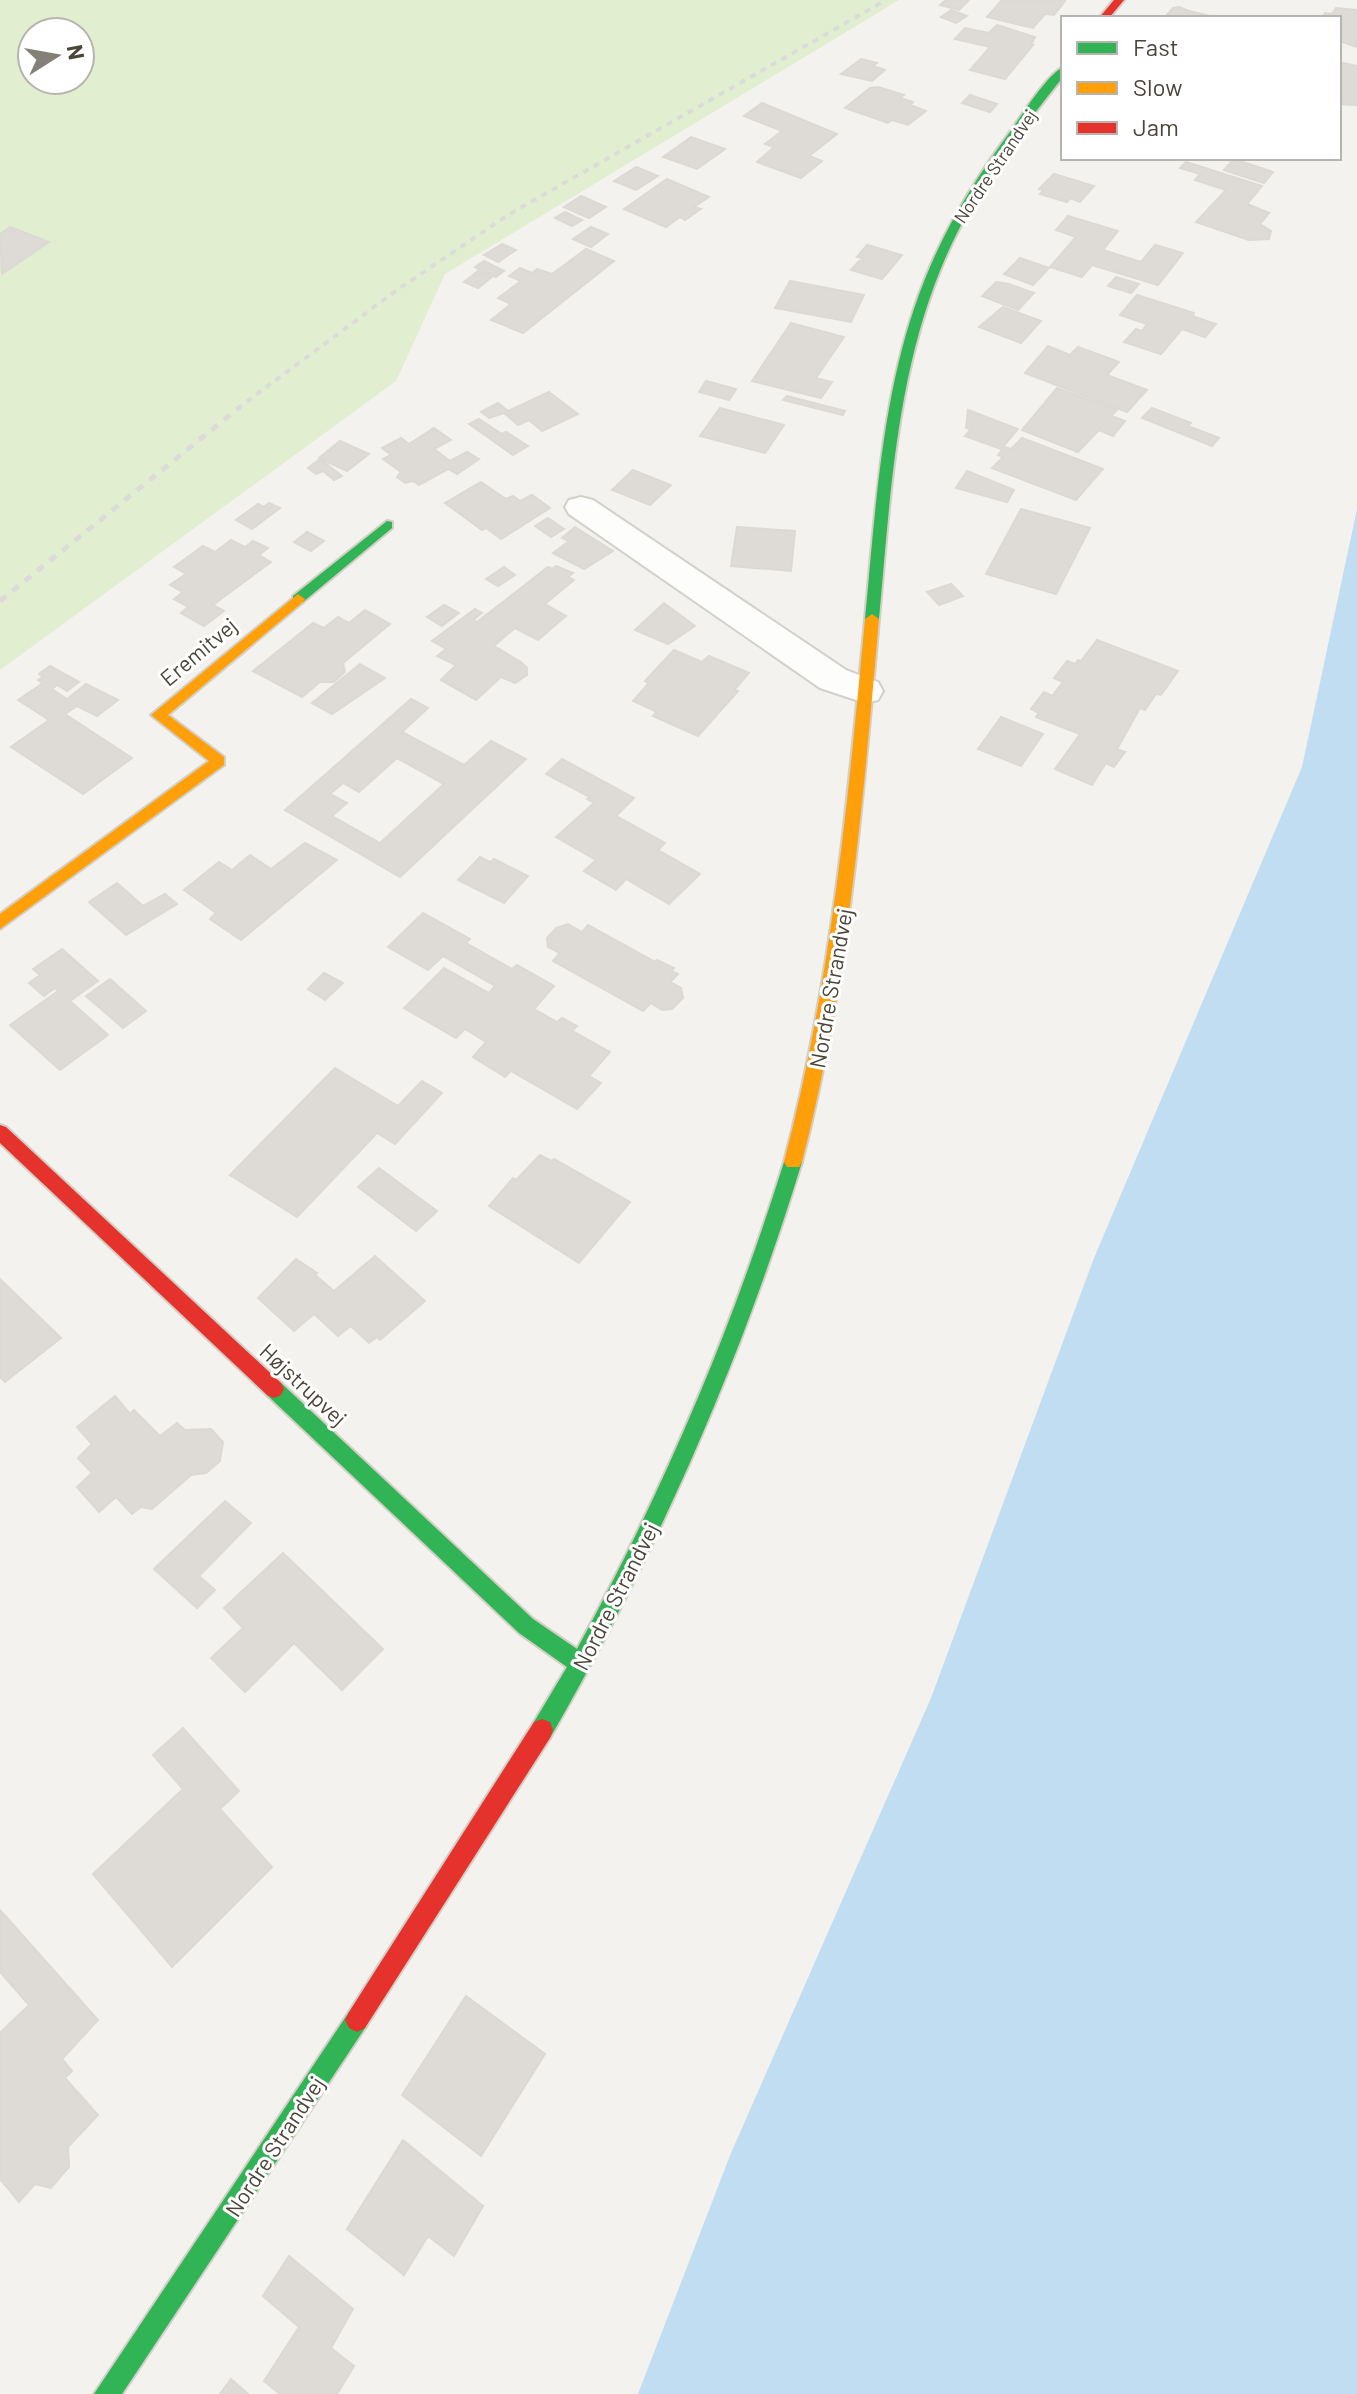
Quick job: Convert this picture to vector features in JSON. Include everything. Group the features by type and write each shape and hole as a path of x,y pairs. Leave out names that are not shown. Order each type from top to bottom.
{"main road":[{"path":"1106,16 1119,0"},
{"name":"Nordre Strandvej","path":"107,2394 394,1965 494,1810 581,1665 651,1528 736,1334 782,1199 824,1039 843,926 896,400 911,335 937,262 967,203 1005,145 1061,73"},
{"name":"Eremitvej","path":"0,923 219,761 158,715 387,525"},
{"name":"Højstrupvej","path":"0,1132 526,1626 581,1665"}],"street":[{"path":"581,507 833,679 865,691"}],"green space":[{"path":"0,0 899,0 445,274 396,381 0,670"}],"water":[{"path":"1357,509 1357,2394 638,2394 731,2153 931,1698 1094,1258 1302,767"}],"building":[{"path":"946,0 968,1 959,10 940,5"},
{"path":"1002,0 1065,1 1054,15 1045,14 1033,28 987,17"},
{"path":"1179,7 1210,16 1166,16 1173,8"},
{"path":"1336,8 1357,10 1357,47 1341,42 1341,16 1323,16 1325,13 1332,14"},
{"path":"951,10 967,16 956,23 941,17"},
{"path":"997,25 1035,37 1033,45 1005,79 970,70 990,47 955,39 965,28 989,33"},
{"path":"861,59 877,63 873,66 885,70 872,81 841,74"},
{"path":"1341,62 1357,66 1357,105 1341,104"},
{"path":"878,87 904,95 900,98 926,111 908,125 892,120 888,123 845,108 870,88"},
{"path":"970,95 997,104 990,112 962,103"},
{"path":"762,103 837,134 809,156 822,161 801,178 757,162 774,147 765,144 782,131 744,116"},
{"path":"691,137 725,149 697,169 663,157"},
{"path":"1237,160 1273,172 1264,183 1224,170"},
{"path":"1186,162 1262,186 1247,204 1269,213 1260,224 1271,231 1269,239 1249,240 1196,222 1226,190 1195,180 1200,174 1180,168"},
{"path":"636,167 658,176 636,190 614,181"},
{"path":"1054,174 1094,186 1080,202 1070,198 1067,202 1040,194 1044,190 1039,189"},
{"path":"667,179 709,197 694,207 701,209 685,220 680,217 666,227 624,209"},
{"path":"581,196 606,207 589,218 564,207"},
{"path":"565,212 582,220 572,226 555,218"},
{"path":"1068,216 1118,231 1103,250 1141,262 1155,245 1183,253 1158,285 1092,265 1082,277 1050,267 1076,237 1056,230"},
{"path":"10,227 49,242 2,274 0,234"},
{"path":"591,227 608,234 591,247 573,239"},
{"path":"502,244 516,250 498,262 484,255"},
{"path":"867,245 902,255 882,279 851,270 865,259 857,257"},
{"path":"586,249 614,261 523,333 491,320 511,304 498,298 521,281 509,276 520,268 532,273 537,269 552,274"},
{"path":"1020,258 1049,268 1033,285 1004,274"},
{"path":"484,261 504,271 496,277 475,267"},
{"path":"478,271 492,277 478,288 464,282"},
{"path":"1116,277 1139,284 1131,293 1108,286"},
{"path":"790,281 864,295 851,322 775,308"},
{"path":"996,282 1034,293 1018,310 982,296"},
{"path":"1137,295 1194,313 1192,316 1216,324 1205,337 1182,329 1161,354 1124,342 1136,329 1142,331 1147,324 1120,315"},
{"path":"1003,307 1041,321 1021,343 979,327"},
{"path":"791,323 844,337 816,378 832,382 821,398 752,381"},
{"path":"1048,346 1070,355 1078,347 1119,362 1107,375 1147,390 1127,412 1025,373"},
{"path":"706,381 736,389 729,400 699,392"},
{"path":"1057,388 1117,410 1111,416 1125,421 1113,436 1099,430 1078,452 1022,430"},
{"path":"549,392 578,414 542,431 529,420 518,425 504,413 489,418 481,412 498,403 508,411"},
{"path":"787,396 845,411 843,415 783,400"},
{"path":"720,408 784,425 765,453 700,436"},
{"path":"1152,408 1219,438 1212,446 1142,418"},
{"path":"968,410 1018,429 1001,449 965,436 971,429 966,428"},
{"path":"479,419 528,446 513,455 469,424"},
{"path":"434,428 451,440 434,449 450,461 467,452 479,459 457,474 448,469 419,485 413,481 405,483 397,477 401,472 383,459 391,455 382,448 401,438 409,444"},
{"path":"1022,438 1103,469 1076,500 992,468 1003,457 998,455 1005,447 1011,449"},
{"path":"340,441 369,454 347,471 319,458"},
{"path":"320,459 342,476 334,480 323,471 316,474 308,468"},
{"path":"633,470 671,485 650,505 612,490"},
{"path":"967,471 1014,490 1007,502 956,488"},
{"path":"481,482 506,499 513,496 520,501 532,495 550,508 501,539 486,528 482,530 445,503"},
{"path":"269,503 280,508 252,529 236,520 258,504 264,507"},
{"path":"1021,509 1090,528 1056,594 986,574"},
{"path":"548,518 564,529 551,537 535,526"},
{"path":"575,527 613,551 584,569 553,553 569,541 562,538"},
{"path":"737,527 795,531 791,571 731,566"},
{"path":"307,532 324,541 311,551 294,542"},
{"path":"231,540 245,547 253,541 268,548 259,555 271,562 213,605 224,611 204,626 181,613 188,607 174,599 183,592 170,585 186,574 174,567 203,546 215,552"},
{"path":"556,566 573,573 568,577 574,580 545,604 566,616 538,640 515,628 494,646 521,662 527,668 527,675 515,683 501,677 476,700 441,680 456,665 437,656 446,649 432,641 475,609 482,613 473,620 477,622 548,567 552,569"},
{"path":"504,567 515,575 498,586 486,579"},
{"path":"951,584 963,596 939,605 927,592"},
{"path":"664,603 695,626 668,644 635,630"},
{"path":"444,605 459,613 442,626 427,617"},
{"path":"365,610 390,624 343,663 345,672 334,682 320,682 302,697 253,671 313,623 324,628 338,617 349,623"},
{"path":"1097,640 1178,671 1161,695 1156,694 1145,710 1140,708 1117,749 1125,752 1114,767 1106,763 1092,785 1055,769 1080,734 1036,717 1039,713 1031,709 1044,692 1052,696 1063,682 1054,678 1067,661 1075,664 1081,661"},
{"path":"674,650 702,662 709,656 749,673 734,690 738,691 698,736 653,716 656,712 633,701 649,683 645,681"},
{"path":"360,664 385,678 332,714 312,703"},
{"path":"50,666 79,682 67,691 57,685 52,689 67,699 86,684 118,700 97,716 77,706 65,714 132,758 83,794 11,747 49,720 18,700 43,683 38,680 43,677 39,674"},
{"path":"411,699 428,708 402,732 464,765 491,741 526,759 400,877 285,810","holes":["397,758 444,784 380,843 332,816 347,803 330,794 343,783 359,792"]},
{"path":"1001,717 1043,734 1021,766 978,749"},
{"path":"562,759 634,798 616,816 665,843 658,850 700,874 669,904 626,879 616,890 584,871 596,860 556,837 594,803 587,799 590,797 546,774"},
{"path":"305,843 337,860 241,940 210,919 216,913 184,890 219,862 232,870 250,855 271,869"},
{"path":"480,857 490,862 494,859 528,876 504,903 458,880"},
{"path":"117,883 143,906 165,894 177,904 126,935 89,902"},
{"path":"423,913 470,939 466,943 512,969 517,965 554,986 534,1009 557,1022 562,1018 577,1026 572,1031 610,1052 589,1076 601,1083 577,1109 511,1071 505,1077 473,1057 486,1042 465,1029 456,1038 404,1008 444,968 489,993 495,986 443,956 428,970 388,947"},
{"path":"568,924 582,932 588,925 655,962 657,960 674,968 671,971 678,974 670,982 681,988 683,998 672,1009 662,1010 651,1003 643,1011 553,961 560,953 548,947 547,938 556,928"},
{"path":"62,949 98,981 70,1001 108,1035 60,1070 10,1025 58,991 55,988 44,996 29,983 40,975 33,969"},
{"path":"324,973 343,983 325,1000 308,989"},
{"path":"110,979 146,1011 123,1028 86,996"},
{"path":"335,1068 398,1106 422,1081 442,1093 395,1144 377,1133 297,1217 230,1175"},
{"path":"540,1155 551,1161 554,1159 630,1202 579,1263 489,1206 513,1178 516,1180"},
{"path":"379,1168 437,1211 416,1231 358,1187"},
{"path":"375,1256 425,1301 380,1340 377,1337 369,1343 351,1326 338,1336 314,1314 294,1331 258,1298 296,1259 317,1273 315,1275 334,1291"},
{"path":"0,1279 61,1338 5,1382 0,1377"},
{"path":"115,1396 130,1414 134,1410 160,1436 177,1423 185,1430 211,1429 223,1442 220,1461 206,1473 191,1475 152,1509 141,1507 132,1514 116,1497 99,1512 77,1487 92,1473 78,1458 92,1444 77,1427"},
{"path":"225,1501 251,1523 199,1576 215,1590 197,1608 154,1569"},
{"path":"283,1553 383,1649 342,1690 294,1643 245,1692 211,1658 243,1628 224,1608"},
{"path":"183,1728 239,1791 220,1809 272,1867 172,1967 93,1874 183,1789 153,1755"},
{"path":"0,1910 98,2020 62,2059 72,2071 65,2078 98,2115 68,2147 69,2167 51,2188 35,2184 19,2202 0,2179 0,2033 29,2005 0,1972"},
{"path":"466,1996 545,2054 481,2156 402,2095"},
{"path":"403,2140 483,2206 454,2256 428,2236 404,2275 347,2229"},
{"path":"289,2256 353,2309 331,2348 354,2366 337,2394 280,2394 264,2381 299,2327 263,2296"},
{"path":"231,2379 248,2394 220,2394"}],"railway":[{"path":"237,409 397,290 508,215 886,0"},
{"path":"0,601 240,407"}],"traffic: fast":[{"path":"872,619 894,423 915,326 930,280 950,235 988,170 1061,73"},
{"path":"298,599 387,525"},
{"path":"542,1730 618,1594 686,1454 744,1310 793,1162"},
{"path":"274,1389 526,1626 581,1665"},
{"path":"107,2394 357,2020"}],"traffic: slow":[{"path":"0,923 219,761 158,715 298,599"},
{"path":"793,1162 810,1095 836,960 853,825 872,619"}],"traffic: jam":[{"path":"1106,16 1119,0"},
{"path":"0,1132 274,1389"},
{"path":"357,2020 542,1730"}]}
